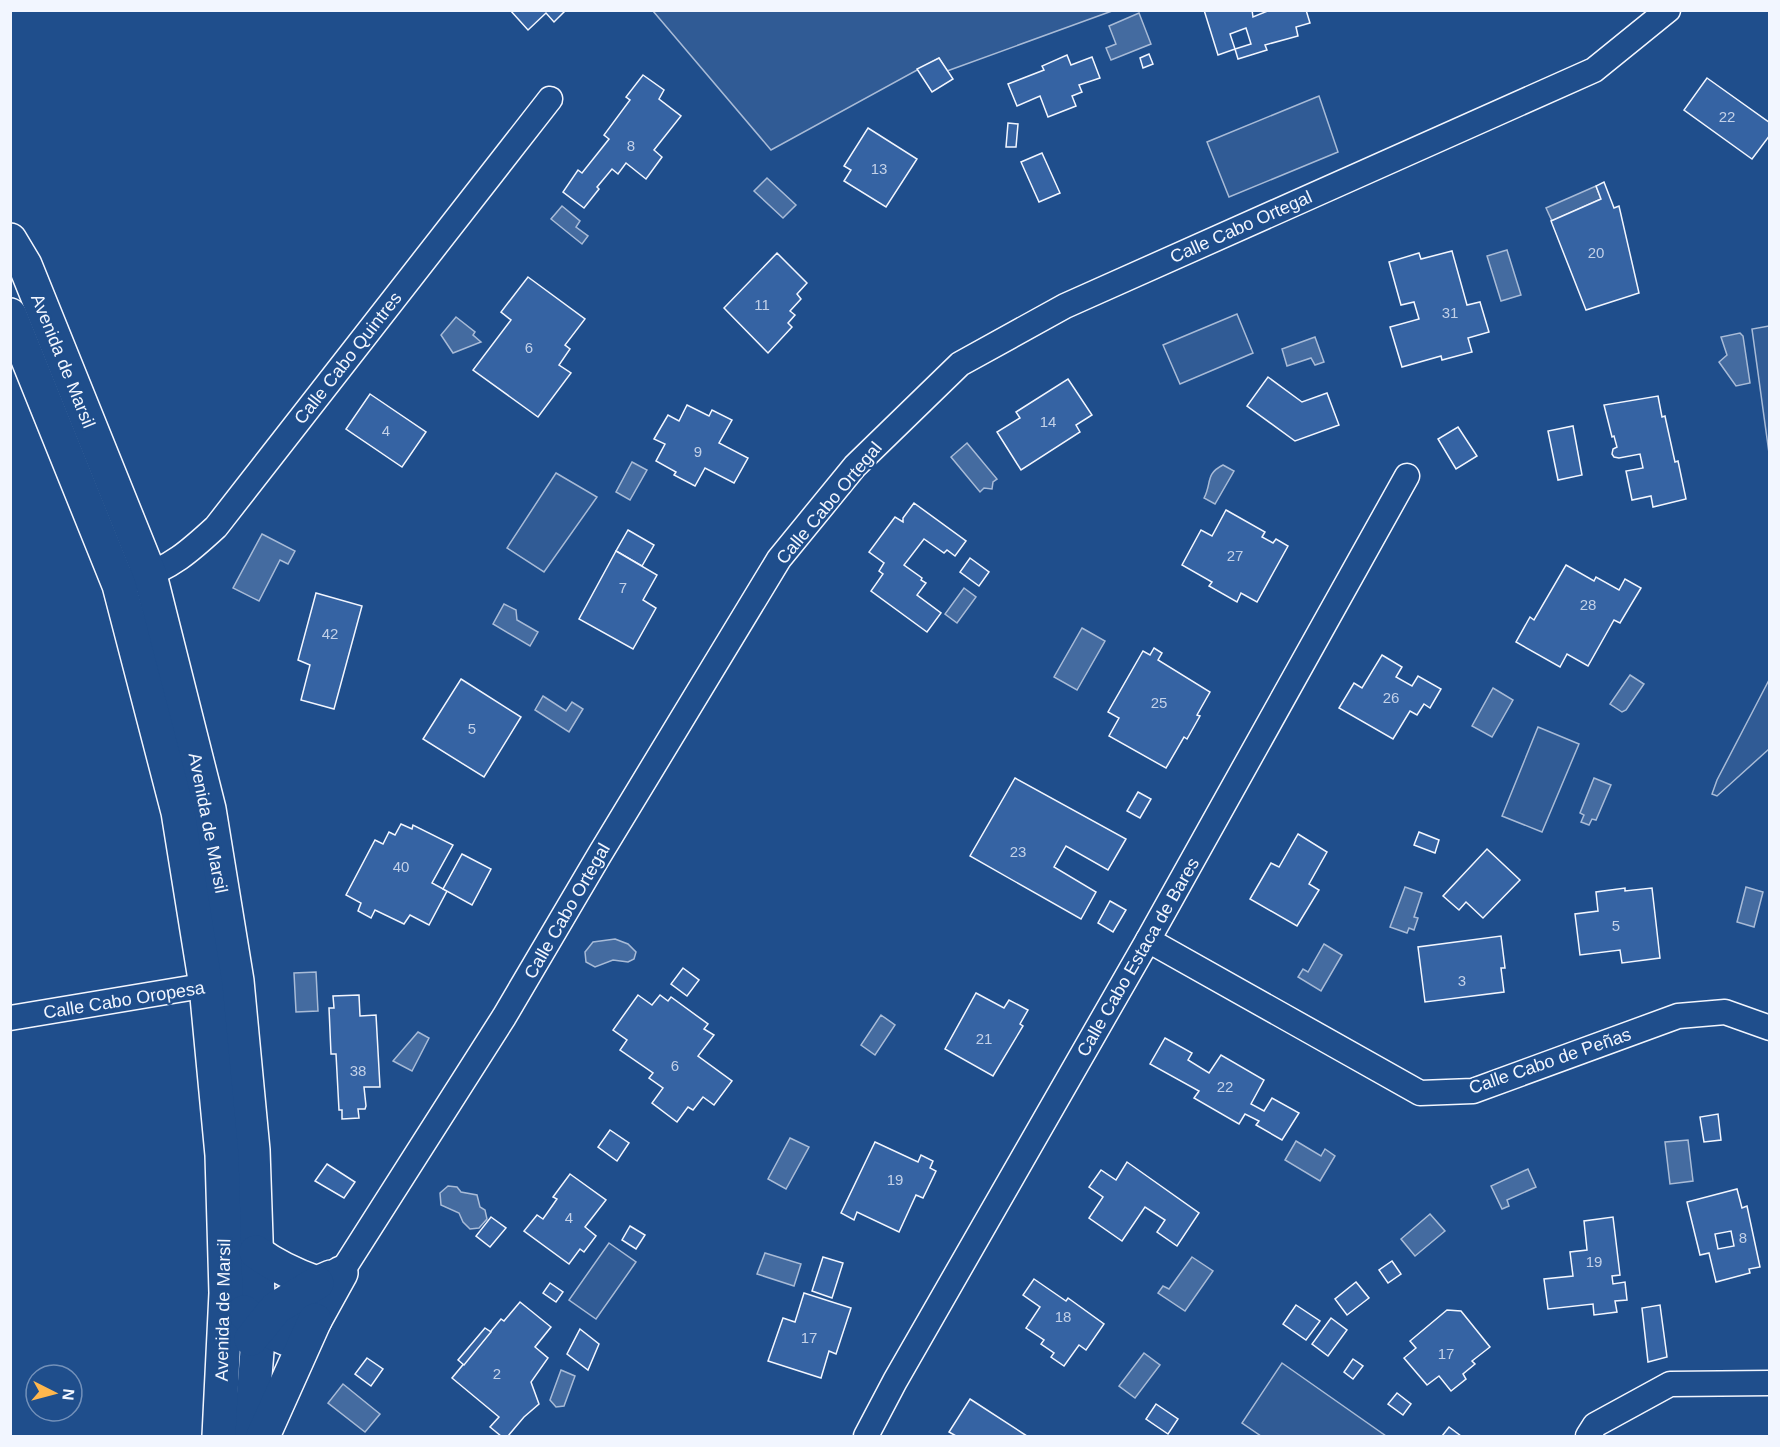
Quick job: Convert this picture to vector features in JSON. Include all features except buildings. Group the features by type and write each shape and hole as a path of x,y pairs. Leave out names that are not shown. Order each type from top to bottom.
{"street":[{"name":"Calle Cabo Ortegal","path":"329,1278 504,1017 779,559 855,466 960,364 1065,306 1594,70 1668,10"},
{"name":"Calle Cabo Quintres","path":"134,580 183,557 216,528 550,99"},
{"name":"Avenida de Marsil","path":"15,258 134,580 178,813 222,983 253,1150 259,1328 250,1437"},
{"name":"Avenida de Marsil","path":"10,315 134,580"},
{"name":"Calle Cabo Estaca de Bares","path":"866,1437 895,1381 1148,940 1407,476"},
{"name":"Calle Cabo de Peñas","path":"1148,940 1420,1093 1473,1091 1678,1016 1725,1012 1770,1028"},
{"name":"Avenida de Marsil","path":"219,1437 226,1293 222,1155 222,983"},
{"name":"Calle Cabo Oropesa","path":"10,1018 222,983"},
{"path":"256,1252 275,1265 329,1278"},
{"path":"263,1437 315,1320 329,1278"},
{"path":"223,1380 259,1328 276,1308 329,1278"},
{"path":"226,1293 259,1328 287,1339 315,1320"},
{"path":"1588,1437 1595,1425 1670,1384 1770,1383"}],"shaded area":[{"path":"653,11 1112,11 947,71 939,58 771,150"},
{"path":"1139,13 1151,44 1111,60 1106,48 1116,44 1109,26"},
{"path":"1319,96 1338,152 1229,197 1207,142"},
{"path":"767,178 796,205 783,218 754,191"},
{"path":"1596,186 1601,199 1552,221 1546,208"},
{"path":"562,206 580,221 576,227 588,236 582,244 551,219"},
{"path":"1507,250 1521,295 1501,301 1487,256"},
{"path":"1237,314 1253,353 1180,384 1163,345"},
{"path":"456,317 475,332 473,335 481,342 453,353 441,335"},
{"path":"1770,326 1769,453 1752,329"},
{"path":"1740,333 1743,336 1750,383 1736,386 1719,362 1727,355 1721,337"},
{"path":"1315,337 1324,362 1315,365 1311,358 1287,366 1282,349"},
{"path":"967,443 997,479 993,482 992,489 984,488 980,492 951,457"},
{"path":"632,462 647,470 630,500 616,492"},
{"path":"1223,465 1234,471 1215,504 1204,498 1211,475"},
{"path":"556,473 597,497 544,572 507,548"},
{"path":"262,534 295,551 288,564 280,560 259,601 233,588"},
{"path":"964,588 976,597 957,623 945,614"},
{"path":"504,604 516,610 517,620 538,632 530,646 493,624"},
{"path":"1082,628 1105,641 1077,690 1054,677"},
{"path":"1630,675 1644,684 1626,710 1622,712 1610,704"},
{"path":"1769,680 1769,749 1717,796 1712,794 1717,780"},
{"path":"1493,688 1513,700 1492,737 1472,726"},
{"path":"543,696 566,711 572,702 583,709 569,732 535,710"},
{"path":"1538,727 1579,744 1542,832 1502,816"},
{"path":"1594,778 1611,785 1596,820 1592,819 1589,825 1581,822 1584,815 1580,813"},
{"path":"1405,887 1422,893 1414,917 1418,918 1414,930 1409,928 1407,933 1390,927"},
{"path":"1746,887 1763,892 1754,927 1737,922"},
{"path":"615,939 628,944 636,952 634,959 628,962 613,960 595,967 586,962 585,952 593,942"},
{"path":"1324,944 1342,955 1321,991 1298,977 1303,969 1308,972"},
{"path":"316,972 318,1011 296,1012 294,973"},
{"path":"881,1015 895,1025 875,1055 861,1045"},
{"path":"418,1032 429,1038 412,1071 393,1061"},
{"path":"790,1138 809,1147 786,1189 768,1179"},
{"path":"1688,1140 1693,1181 1670,1184 1665,1142"},
{"path":"1296,1141 1321,1156 1325,1149 1335,1156 1320,1181 1285,1160"},
{"path":"1528,1169 1536,1187 1507,1200 1509,1206 1502,1209 1491,1186"},
{"path":"448,1186 457,1187 461,1192 477,1195 480,1207 485,1210 487,1219 479,1228 470,1229 463,1222 459,1213 441,1205 440,1193"},
{"path":"1430,1214 1445,1231 1415,1256 1401,1239"},
{"path":"609,1243 636,1262 596,1319 569,1300"},
{"path":"765,1253 801,1264 794,1286 757,1274"},
{"path":"1192,1257 1213,1271 1185,1311 1158,1293 1163,1286 1169,1289"},
{"path":"1144,1353 1160,1365 1135,1398 1119,1386"},
{"path":"1282,1363 1386,1436 1261,1436 1242,1423"},
{"path":"561,1370 575,1376 564,1406 556,1407 550,1400"},
{"path":"343,1384 380,1414 365,1432 328,1403"}]}
